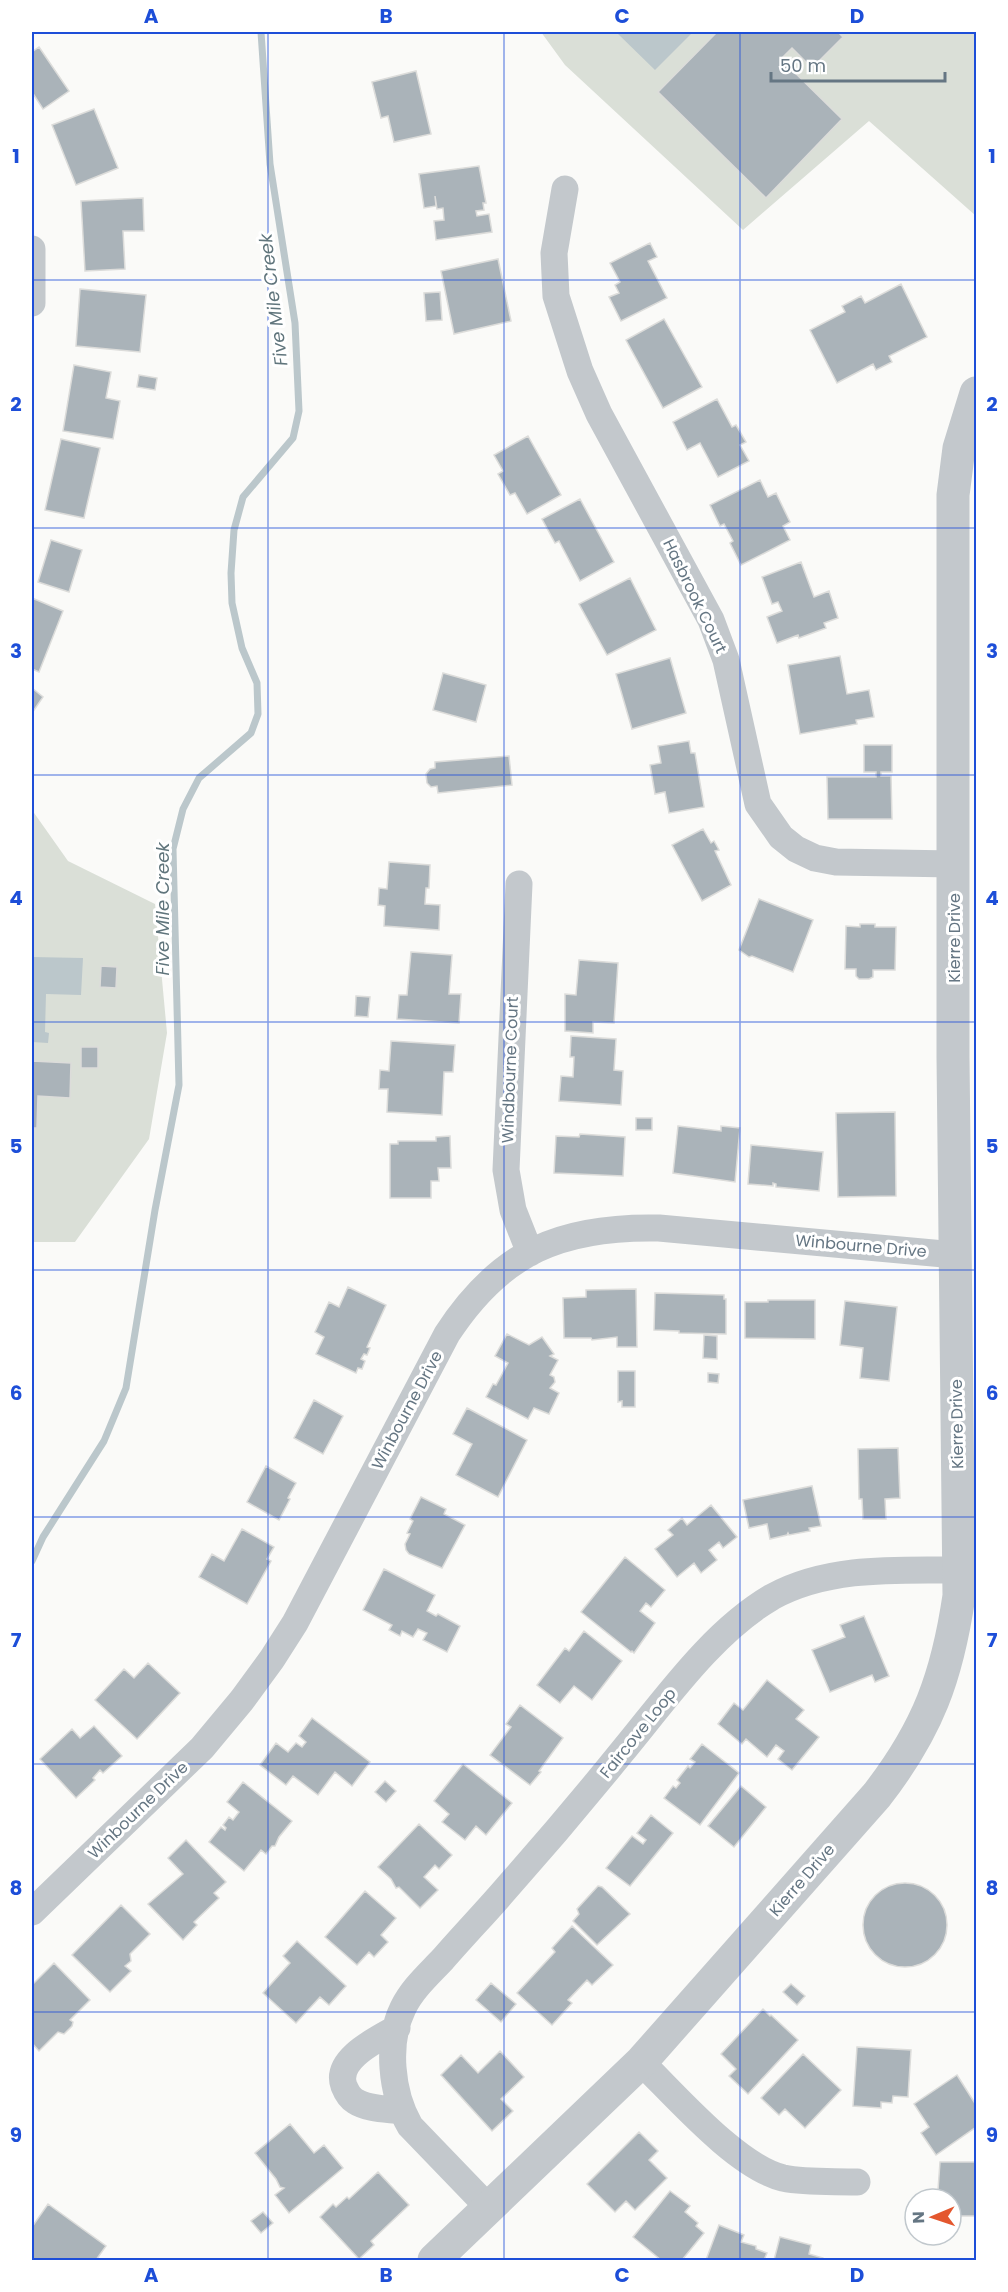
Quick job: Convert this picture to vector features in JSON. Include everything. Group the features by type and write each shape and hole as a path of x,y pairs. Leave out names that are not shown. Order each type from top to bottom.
{"street":[{"name":"Hasbrook Court","path":"565,189 554,253 556,296 580,371 599,414 711,620 726,660 758,804 781,837 796,849 815,858 836,862 954,864"},
{"path":"32,249 32,303"},
{"name":"Kierre Drive","path":"434,2260 641,2062 894,1773 932,1706 953,1641 959,1596 955,1255 953,495 959,448 976,393"},
{"name":"Windbourne Court","path":"519,884 506,1170 513,1210 530,1253"},
{"name":"Winbourne Drive","path":"32,1912 202,1748 242,1700 295,1623 436,1354 458,1317 478,1291 505,1269 541,1246 574,1234 620,1227 659,1228 955,1255"},
{"name":"Faircove Loop","path":"489,2208 410,2126 401,2111 393,2075 397,2028 402,2010 420,1984 580,1803 726,1629 775,1596 798,1586 835,1575 958,1570"},
{"path":"397,2028 354,2056 343,2071 342,2082 346,2092 355,2102 401,2111"},
{"path":"641,2062 723,2143 763,2170 783,2178 857,2182"}],"shaded area":[{"path":"541,32 976,32 976,216 869,121 743,230 565,65"},
{"path":"616,32 693,32 655,70"},
{"path":"32,810 68,861 155,904 167,1033 149,1139 75,1242 32,1242"},
{"path":"32,957 83,958 81,995 46,994 45,1032 49,1033 48,1043 32,1042"}],"building":[{"path":"717,32 838,32 843,37 812,68 792,48 781,59 842,119 766,198 658,92"},
{"path":"39,47 69,91 43,109 32,92 32,52"},
{"path":"416,71 431,134 394,142 388,116 381,118 372,82"},
{"path":"94,109 118,168 76,185 52,125"},
{"path":"479,166 486,203 483,203 484,210 476,211 477,216 489,214 492,232 436,240 434,221 444,220 443,208 437,209 435,196 436,206 424,208 419,174"},
{"path":"143,198 144,231 123,231 125,269 85,271 81,201"},
{"path":"650,243 657,257 648,261 667,298 621,321 609,297 619,293 615,285 620,282 610,263"},
{"path":"498,259 511,321 454,334 441,271"},
{"path":"901,284 927,337 889,356 892,362 876,370 873,364 837,383 810,330 845,312 842,306 861,296 865,303"},
{"path":"80,289 146,295 140,352 76,346"},
{"path":"440,292 442,320 426,321 424,293"},
{"path":"664,319 702,387 663,408 626,340"},
{"path":"74,365 111,372 106,398 120,401 113,439 63,431"},
{"path":"139,375 157,378 155,390 137,387"},
{"path":"717,399 732,427 736,425 746,442 740,445 749,461 718,477 700,443 687,450 673,422"},
{"path":"528,436 561,495 527,514 515,493 510,495 498,474 503,471 494,455"},
{"path":"61,439 100,448 84,518 45,510"},
{"path":"760,480 768,497 776,493 790,522 783,526 790,540 741,565 730,543 733,541 724,524 720,526 710,505"},
{"path":"580,499 614,562 580,581 559,541 555,543 542,519"},
{"path":"51,540 82,550 69,592 38,582"},
{"path":"801,562 814,597 829,591 838,618 824,623 826,628 777,643 767,617 782,611 778,602 772,604 762,577"},
{"path":"630,578 656,630 607,655 579,604"},
{"path":"32,598 63,611 39,672 32,669"},
{"path":"840,656 847,694 869,690 874,717 856,720 857,724 800,734 788,665"},
{"path":"670,658 686,713 632,729 616,674"},
{"path":"443,673 486,685 476,722 433,710"},
{"path":"32,688 43,697 32,713"},
{"path":"689,741 691,753 695,753 704,807 669,813 665,792 655,794 650,765 661,763 658,746"},
{"path":"864,745 892,745 892,772 881,772 881,776 891,776 892,819 828,819 827,777 876,777 876,772 864,772"},
{"path":"509,756 512,785 438,793 437,786 431,787 427,783 426,774 430,769 435,768 435,762"},
{"path":"703,829 711,843 714,841 719,850 715,851 731,885 702,901 672,845"},
{"path":"389,862 430,865 429,888 426,888 425,904 440,905 439,930 384,926 385,906 378,905 379,888 387,889"},
{"path":"759,899 813,920 793,972 752,956 749,957 739,950"},
{"path":"860,924 896,927 895,970 873,970 873,977 859,979 856,976 856,969 845,969 846,926 860,927"},
{"path":"411,952 452,955 449,994 461,994 459,1023 397,1019 399,995 407,995"},
{"path":"579,960 618,963 614,1023 593,1022 593,1033 565,1031 565,994 576,995"},
{"path":"101,966 117,967 116,988 100,987"},
{"path":"356,996 370,997 368,1017 355,1016"},
{"path":"571,1036 616,1039 614,1070 623,1071 621,1105 559,1101 561,1076 573,1077 574,1057 570,1057"},
{"path":"391,1041 455,1045 453,1072 444,1072 442,1115 387,1112 388,1089 379,1089 380,1070 389,1071"},
{"path":"81,1047 98,1047 98,1068 81,1068"},
{"path":"32,1061 71,1063 70,1098 38,1096 37,1128 32,1128"},
{"path":"895,1112 896,1196 838,1197 836,1113"},
{"path":"636,1118 652,1118 652,1130 636,1130"},
{"path":"678,1126 721,1131 721,1126 740,1128 735,1182 673,1173"},
{"path":"580,1134 625,1137 623,1176 554,1173 556,1136 579,1137"},
{"path":"450,1136 451,1168 438,1168 439,1181 431,1181 431,1198 390,1198 390,1144 398,1144 398,1141 436,1141 436,1137"},
{"path":"751,1145 823,1152 819,1191 776,1187 773,1183 773,1186 748,1184"},
{"path":"348,1287 386,1305 367,1347 370,1348 367,1355 364,1354 361,1359 365,1361 362,1369 358,1368 356,1373 316,1354 324,1337 315,1332 329,1302 339,1307"},
{"path":"636,1289 637,1347 617,1347 617,1337 592,1340 591,1338 564,1338 563,1298 586,1297 586,1290"},
{"path":"655,1293 724,1295 726,1334 654,1330"},
{"path":"768,1300 815,1300 815,1339 745,1338 745,1302 768,1302"},
{"path":"845,1301 897,1307 889,1381 860,1378 863,1348 840,1345"},
{"path":"507,1334 529,1345 542,1337 554,1354 550,1356 558,1360 550,1375 554,1377 555,1382 550,1388 559,1393 549,1414 534,1408 528,1419 486,1397 493,1384 496,1385 508,1363 495,1356"},
{"path":"704,1335 717,1336 717,1359 703,1358"},
{"path":"618,1371 635,1371 635,1407 622,1407 622,1401 618,1402"},
{"path":"708,1373 719,1374 718,1383 708,1382"},
{"path":"314,1400 343,1416 323,1454 294,1438"},
{"path":"467,1408 527,1440 498,1497 456,1475 472,1444 453,1434"},
{"path":"898,1448 900,1498 885,1499 886,1519 863,1519 862,1499 859,1499 858,1449"},
{"path":"266,1466 296,1483 279,1520 247,1502"},
{"path":"812,1486 821,1526 809,1528 810,1531 789,1535 788,1533 770,1539 767,1524 749,1528 743,1500"},
{"path":"421,1497 446,1509 444,1514 465,1525 442,1568 409,1554 406,1550 405,1544 410,1534 407,1533 413,1521 410,1519"},
{"path":"711,1505 737,1537 723,1548 719,1542 709,1550 717,1560 701,1573 694,1563 677,1577 655,1549 673,1535 668,1530 682,1518 687,1525"},
{"path":"242,1529 274,1547 267,1559 271,1561 247,1604 199,1577 212,1554 224,1561"},
{"path":"625,1557 665,1590 651,1607 646,1603 640,1611 655,1623 634,1653 581,1612"},
{"path":"384,1569 435,1595 427,1611 436,1616 438,1614 460,1626 447,1652 423,1640 427,1633 418,1629 413,1637 402,1631 400,1636 389,1630 392,1625 363,1610"},
{"path":"864,1616 889,1676 875,1682 872,1675 830,1692 812,1650 845,1637 840,1625"},
{"path":"584,1631 622,1661 592,1700 574,1686 560,1703 537,1685 565,1648 569,1651"},
{"path":"148,1663 180,1693 137,1739 95,1700 124,1669 134,1678"},
{"path":"767,1680 804,1710 796,1719 819,1737 792,1770 778,1759 784,1751 776,1745 767,1757 746,1739 742,1744 718,1724 734,1703 743,1710"},
{"path":"520,1705 563,1738 530,1785 490,1755 511,1727 506,1724"},
{"path":"312,1718 370,1762 352,1786 335,1772 318,1795 293,1776 286,1785 260,1765 276,1743 288,1752 296,1743 302,1747 306,1742 299,1736"},
{"path":"94,1726 122,1756 103,1773 100,1770 93,1778 95,1780 76,1798 40,1759 72,1729 80,1738"},
{"path":"702,1744 739,1773 700,1825 664,1798 673,1786 676,1788 680,1783 677,1780 688,1766 690,1768 695,1762 690,1759"},
{"path":"463,1764 512,1803 486,1835 476,1826 465,1840 442,1822 449,1814 434,1801"},
{"path":"385,1781 396,1791 386,1802 375,1792"},
{"path":"243,1782 292,1821 275,1846 272,1846 266,1854 261,1850 244,1871 209,1842 221,1827 225,1830 223,1825 229,1817 233,1820 239,1812 227,1802"},
{"path":"741,1786 766,1807 734,1847 708,1826"},
{"path":"651,1815 673,1833 630,1886 606,1868 632,1836 643,1844 646,1840 637,1833"},
{"path":"419,1824 452,1855 439,1869 435,1865 424,1877 438,1890 420,1908 399,1887 396,1888 391,1879 378,1867"},
{"path":"186,1840 226,1882 214,1893 219,1898 194,1922 197,1925 183,1940 148,1904 183,1874 168,1858"},
{"path":"905,1883 921,1886 935,1895 944,1909 947,1925 944,1941 935,1955 921,1964 905,1967 889,1964 875,1955 866,1941 863,1925 866,1909 875,1895 889,1886"},
{"path":"598,1886 602,1887 630,1914 597,1945 573,1921 579,1914 577,1909"},
{"path":"365,1891 396,1918 381,1935 388,1942 374,1957 369,1952 357,1965 325,1937"},
{"path":"121,1905 150,1934 130,1954 131,1961 125,1966 131,1971 110,1992 72,1955"},
{"path":"572,1926 613,1965 592,1985 587,1980 568,2000 572,2003 552,2025 517,1993 555,1952 552,1948"},
{"path":"297,1941 346,1986 329,2005 320,1997 296,2023 263,1993 290,1963 283,1956"},
{"path":"54,1963 90,2000 70,2020 73,2022 72,2026 64,2034 58,2032 39,2051 32,2043 32,1985"},
{"path":"491,1983 516,2004 501,2022 476,2000"},
{"path":"791,1984 805,1996 797,2005 783,1992"},
{"path":"763,2009 798,2040 748,2094 729,2076 736,2069 721,2054"},
{"path":"857,2047 911,2050 908,2097 893,2096 892,2103 881,2102 881,2108 853,2106"},
{"path":"500,2051 524,2077 501,2099 513,2111 492,2131 441,2075 461,2055 478,2073"},
{"path":"803,2054 841,2090 805,2128 785,2109 779,2115 761,2098"},
{"path":"957,2075 976,2105 976,2127 936,2155 921,2133 929,2127 914,2104"},
{"path":"290,2124 314,2153 324,2145 343,2168 289,2213 275,2195 284,2188 280,2187 255,2153"},
{"path":"639,2132 658,2151 649,2160 667,2178 635,2210 626,2201 615,2212 587,2184"},
{"path":"940,2162 976,2162 976,2216 963,2216 963,2187 938,2187"},
{"path":"378,2172 409,2205 371,2241 374,2245 359,2259 320,2217 333,2204 336,2207 347,2197 349,2199"},
{"path":"670,2191 690,2206 685,2212 698,2223 696,2226 704,2233 682,2260 661,2260 633,2237"},
{"path":"48,2204 106,2246 96,2260 32,2260 32,2227"},
{"path":"263,2212 273,2223 261,2233 251,2221"},
{"path":"719,2225 744,2235 741,2242 756,2246 756,2249 767,2253 764,2260 706,2260"},
{"path":"780,2237 811,2245 809,2254 823,2258 823,2260 774,2260"}],"waterway":[{"name":"Five Mile Creek","path":"32,1561 43,1537 104,1441 126,1388 155,1210 179,1085 173,849 183,809 199,778 251,733 258,714 257,683 242,648 232,603 231,573 234,530 243,497 293,438 299,411 295,323 270,164 261,32"}]}
